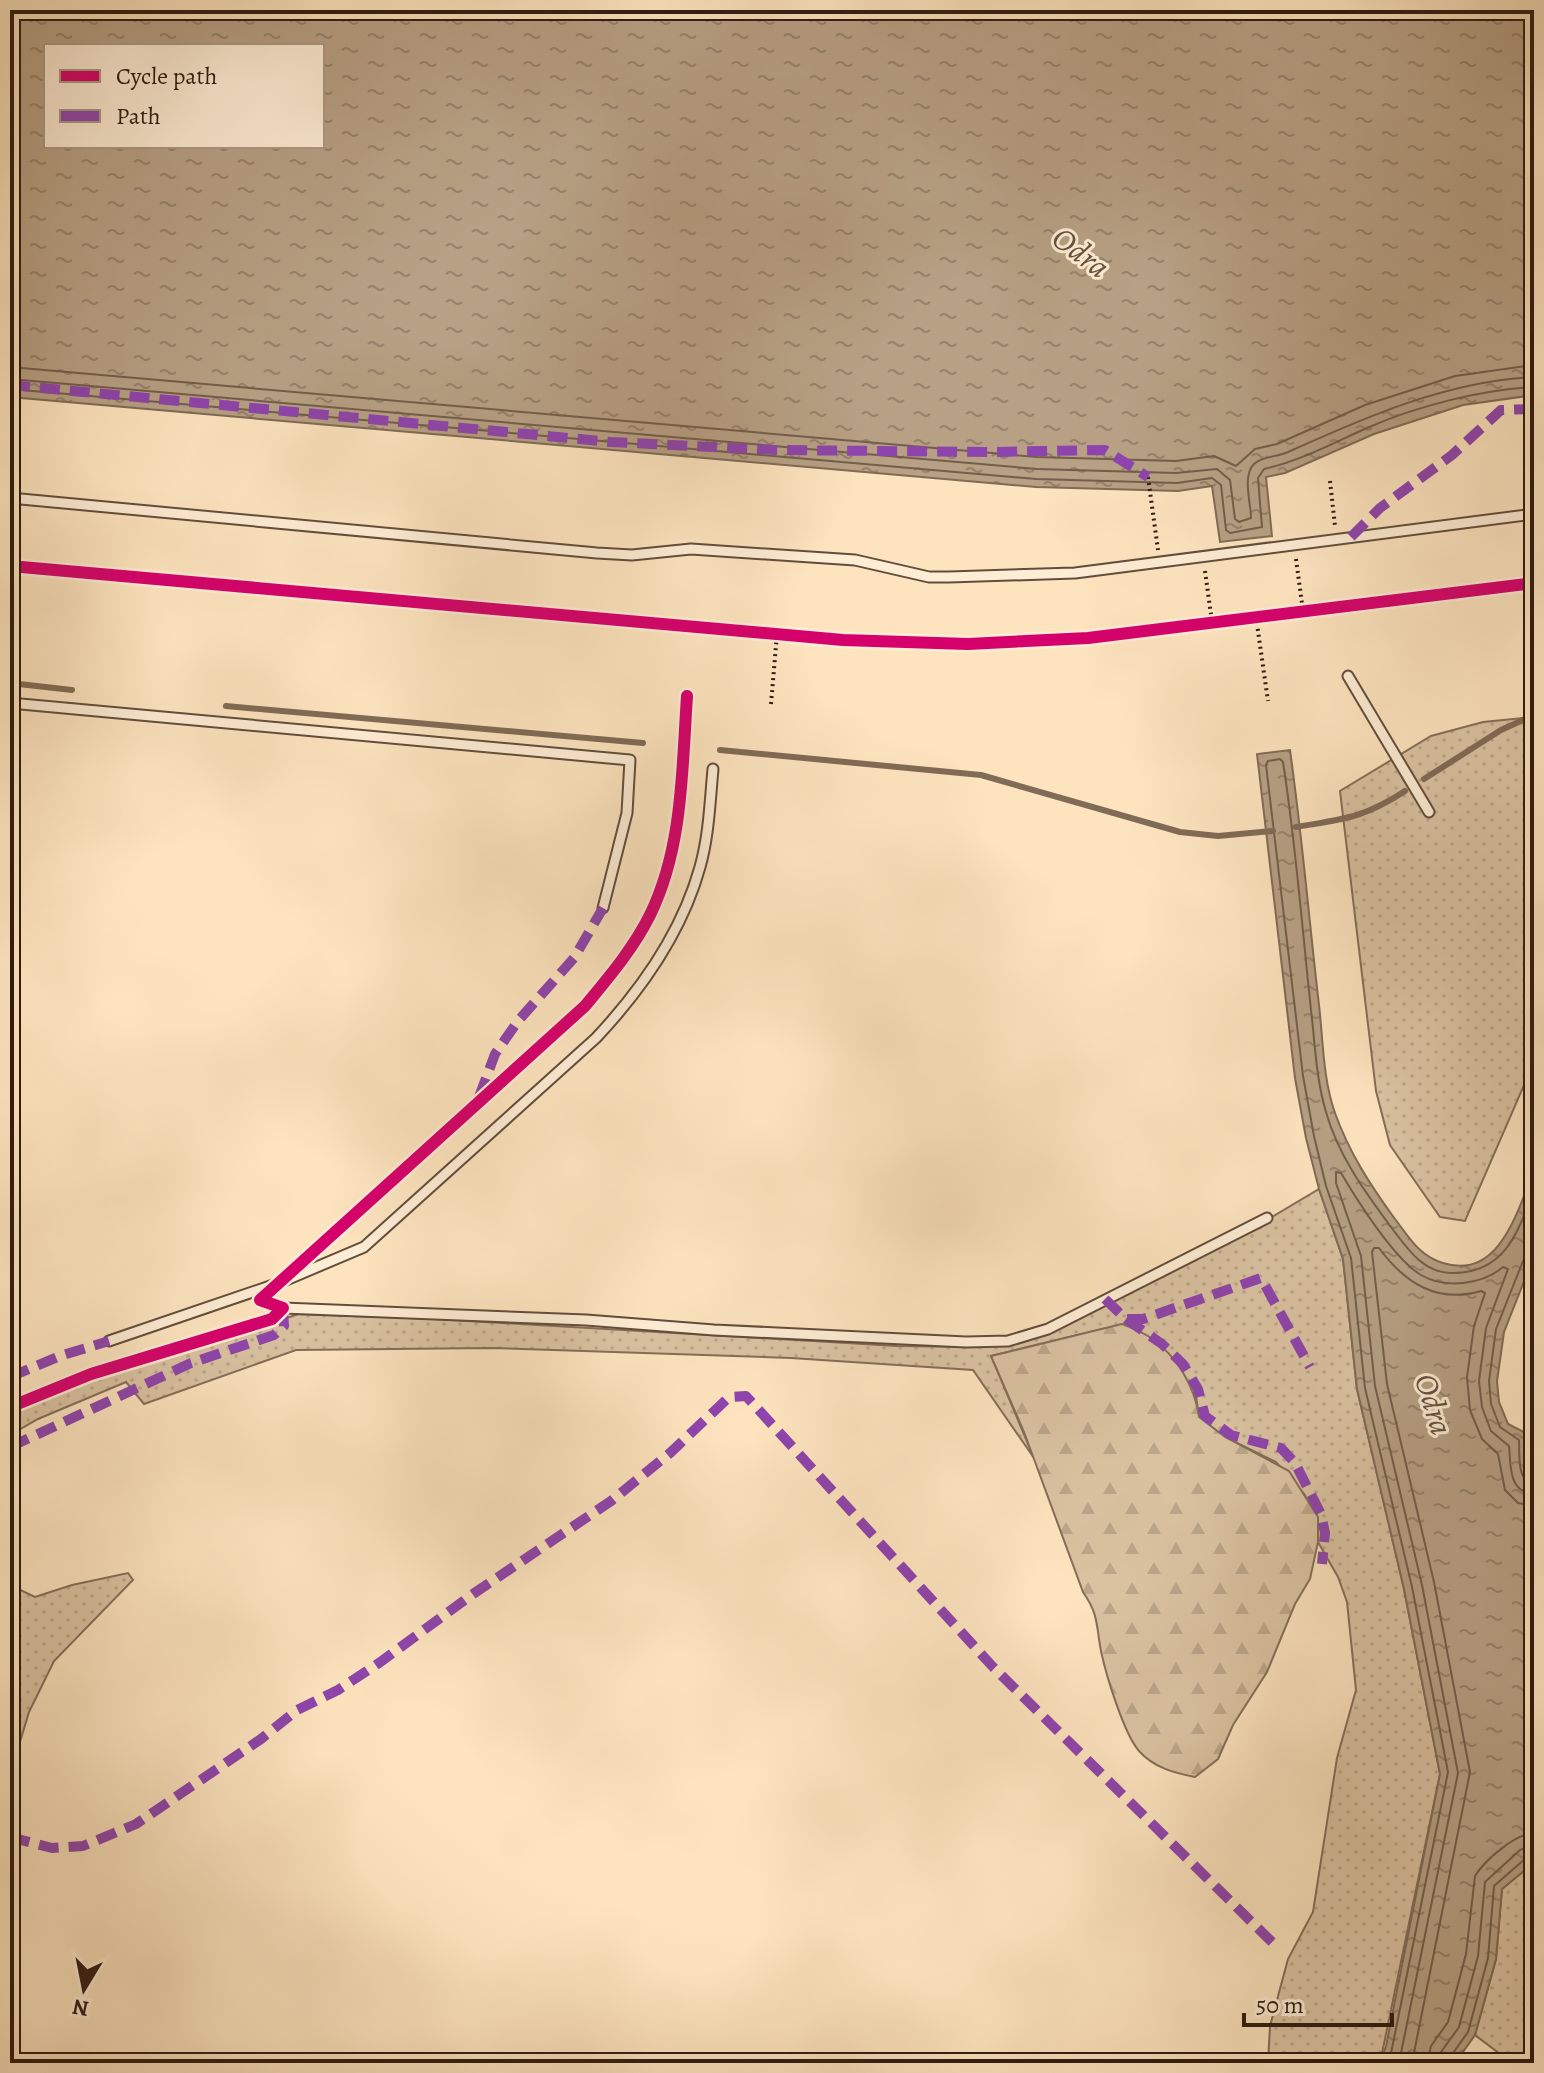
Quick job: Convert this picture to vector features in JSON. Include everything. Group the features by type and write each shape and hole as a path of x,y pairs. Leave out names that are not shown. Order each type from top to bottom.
{"lane":[{"path":"10,498 597,553 632,555 691,549 855,560 929,577 1075,573 1534,514"},
{"path":"1348,676 1429,812"},
{"path":"10,703 630,760 627,813 603,908"},
{"path":"109,1341 279,1283 364,1247 596,1038 625,1007 650,973 688,899 705,844 713,769"},
{"path":"283,1308 586,1320 951,1342 1008,1341 1048,1329 1267,1218"}],"path":[{"path":"1148,477 1159,562"},
{"path":"1330,481 1337,540"},
{"path":"1294,545 1303,611"},
{"path":"1203,557 1212,622"},
{"path":"1256,617 1268,701"},
{"path":"771,704 777,634"}],"green space":[{"path":"1534,717 1534,1062 1465,1221 1440,1217 1390,1145 1376,1091 1340,791 1431,736 1483,722"},
{"path":"1319,1189 1343,1259 1357,1389 1404,1589 1440,1774 1380,2063 1268,2063 1270,2026 1288,1959 1313,1912 1337,1758 1356,1690 1347,1602 1338,1577 1318,1542 1305,1495 1276,1462 1225,1437 1199,1417 1196,1396 1123,1324 991,1356 1034,1458 973,1370 791,1358 492,1348 296,1350 144,1404 126,1382 38,1419 10,1435 10,1412 92,1378 299,1314 897,1346 983,1347 1011,1343 1119,1296 1230,1242"},
{"path":"1122,1324 1148,1336 1177,1363 1189,1384 1199,1417 1225,1437 1289,1471 1318,1517 1318,1542 1310,1579 1295,1604 1267,1672 1233,1725 1218,1759 1195,1777 1151,1762 1139,1751 1127,1732 1107,1674 1094,1614 1024,1432 991,1356"},
{"path":"128,1573 133,1580 54,1661 29,1712 10,1775 10,1585 35,1597"},
{"path":"1534,1849 1534,2063 1512,2063 1475,2035 1496,1959 1502,1889 1530,1866"}],"water":[{"name":"Odra","path":"10,10 1534,10 1534,395 1463,405 1374,434 1285,473 1266,477 1272,536 1220,542 1212,486 1178,491 1036,487 10,397"},
{"name":"Odra","path":"1290,750 1328,1087 1341,1127 1361,1168 1421,1251 1443,1263 1463,1266 1479,1262 1493,1252 1504,1238 1534,1170 1534,1256 1504,1332 1497,1381 1499,1402 1508,1424 1526,1433 1534,1516 1534,1849 1530,1866 1502,1889 1496,1959 1475,2035 1455,2063 1380,2063 1386,2046 1440,1774 1404,1589 1357,1389 1343,1259 1319,1189 1295,1078 1257,754"}],"waterway":[{"path":"10,683 72,690"},
{"path":"226,706 643,743"},
{"path":"1424,779 1501,730 1534,715"},
{"path":"720,750 981,775 1180,832 1218,836 1273,831"},
{"path":"1296,827 1365,812 1405,791"}],"marked path":[{"path":"10,385 611,442 775,450 1105,450 1148,477"},
{"path":"1351,537 1380,508 1452,455 1501,410 1534,409"},
{"path":"479,1097 495,1054 518,1021 574,958 603,908"},
{"path":"1105,1299 1126,1319 1143,1319 1261,1278 1310,1367"},
{"path":"10,1447 191,1363 274,1335 284,1326 283,1308"},
{"path":"1126,1319 1162,1344 1183,1364 1198,1389 1205,1416 1231,1435 1281,1448 1295,1463 1321,1514 1325,1533 1322,1564"},
{"path":"10,1377 60,1356 109,1341"},
{"path":"10,1837 52,1848 83,1846 136,1824 261,1739 297,1710 338,1690 379,1663 473,1594 611,1501 670,1453 729,1397 746,1396 993,1667 1279,1949"}],"cycle path":[{"path":"10,566 843,640 968,644 1088,638 1534,583"},
{"path":"10,1407 91,1374 272,1319 283,1308 260,1300 585,1006 636,939 661,889 679,808 687,696"}]}
